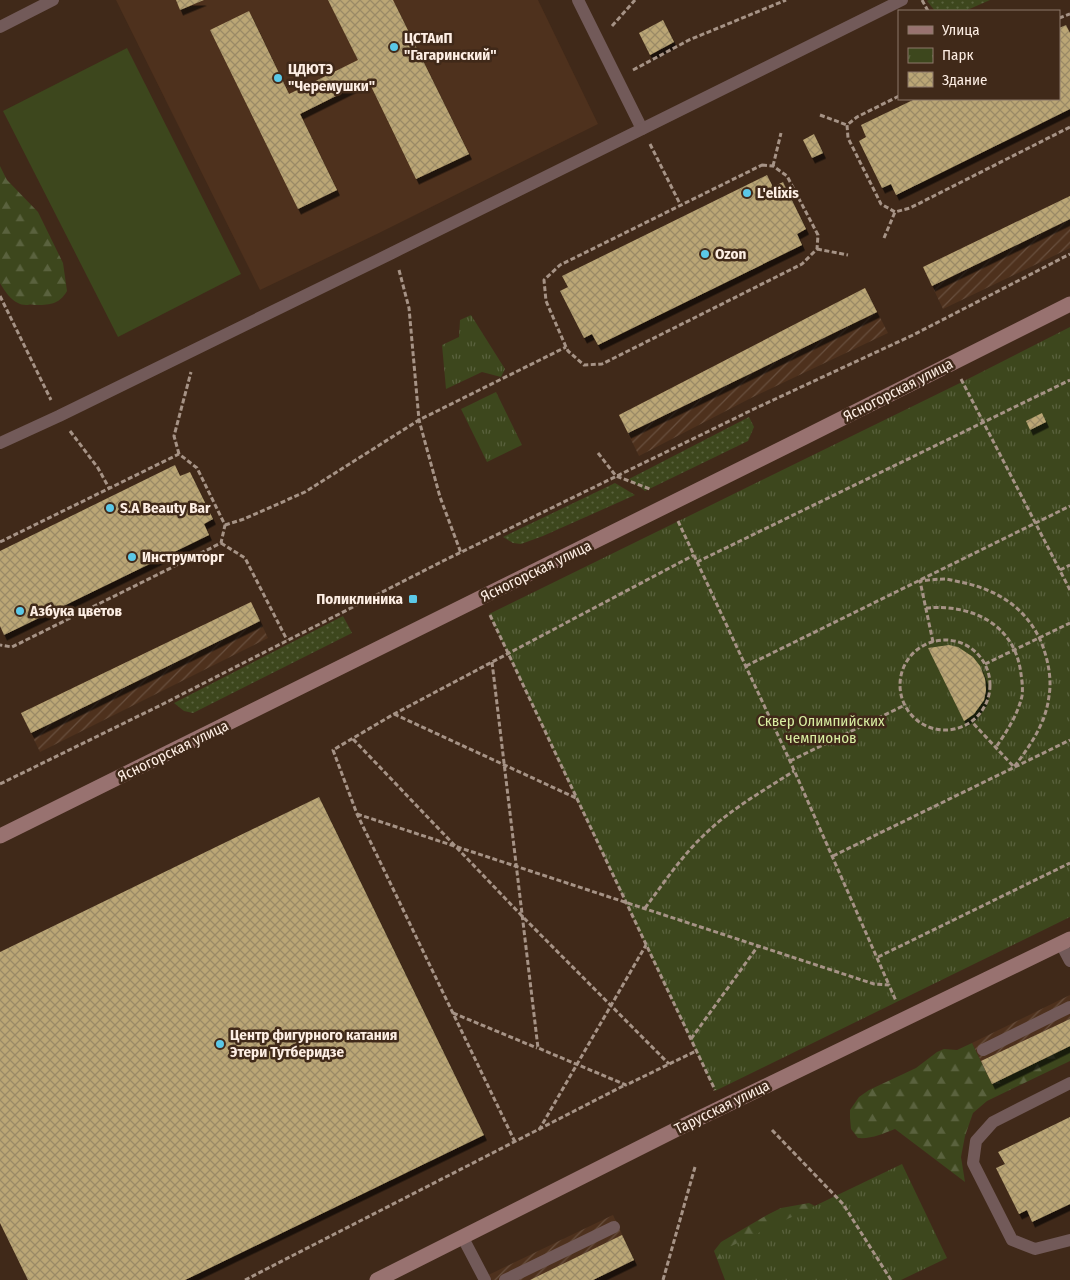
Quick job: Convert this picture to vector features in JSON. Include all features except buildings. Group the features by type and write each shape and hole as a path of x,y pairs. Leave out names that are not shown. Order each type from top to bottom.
{"main road":[{"name":"Ясногорская улица","path":"0,836 647,516 1070,304"},
{"name":"Тарусская улица","path":"377,1280 681,1127 1065,941"}],"lane":[{"path":"0,27 53,0"},
{"path":"578,0 642,129"},
{"path":"0,443 59,416 902,0"},
{"path":"1065,941 1070,961"},
{"path":"983,1050 1070,1008"},
{"path":"1070,1083 993,1122 976,1141 973,1163 1012,1240 1035,1249 1070,1240"},
{"path":"506,1280 614,1227"},
{"path":"463,1238 485,1280"}],"path":[{"path":"598,41 635,0"},
{"path":"617,78 688,40 786,0"},
{"path":"898,96 857,117 848,125 848,138 881,204 895,212 910,208 1070,127"},
{"path":"820,115 848,125"},
{"path":"642,129 681,206"},
{"path":"773,166 782,133"},
{"path":"762,165 773,166 788,176 818,235 817,249 802,264 602,364 584,365 566,347 546,301 544,280 560,265 681,206 762,165"},
{"path":"884,238 895,212"},
{"path":"817,249 848,255"},
{"path":"0,784 441,562 461,554 616,476 913,335 1070,254"},
{"path":"397,262 409,308 419,420 440,497 461,554"},
{"path":"0,296 59,416 98,468 109,488"},
{"path":"225,525 244,519 305,492 419,420 566,347"},
{"path":"958,360 962,382 1070,590"},
{"path":"192,369 174,436 179,454 197,468 225,525 221,543"},
{"path":"697,562 1070,380"},
{"path":"598,453 616,476 650,489"},
{"path":"0,542 179,454"},
{"path":"746,666 1070,506"},
{"path":"678,520 790,761 896,1001"},
{"path":"221,543 245,558 287,640"},
{"path":"1,646 12,646 221,543"},
{"path":"516,1142 356,814 333,750 394,714 694,555"},
{"path":"1060,570 1070,565"},
{"path":"920,581 948,579 980,586 992,591 1017,607 1026,617 1039,638 1048,665 1050,697 1040,728 1014,767"},
{"path":"920,581 933,642"},
{"path":"926,608 943,607 984,617 1006,635 1014,650 1020,665 1022,697 1005,735 996,747"},
{"path":"489,614 715,1091"},
{"path":"985,664 1070,623"},
{"path":"955,640 978,654 985,664 990,679 990,692 986,706 972,722 955,730 942,731 928,728 917,721 908,711 902,699 901,673 907,661 916,650 927,643 955,640"},
{"path":"492,662 538,1048"},
{"path":"790,761 905,705"},
{"path":"394,714 577,799"},
{"path":"972,722 1014,767"},
{"path":"352,739 522,916 669,1064"},
{"path":"833,856 1070,740"},
{"path":"645,908 701,837 715,824 753,796 794,771"},
{"path":"356,814 874,984 889,985"},
{"path":"878,957 1070,863"},
{"path":"538,1130 646,945"},
{"path":"691,1039 758,946"},
{"path":"453,1013 626,1084"},
{"path":"245,1280 626,1084 696,1051"},
{"path":"772,1130 843,1204 891,1280"},
{"path":"663,1280 695,1166"}],"shaded area":[{"path":"116,0 538,0 598,124 260,290"},
{"path":"1070,196 1070,248 943,309 923,267"},
{"path":"865,288 888,333 751,398 639,456 619,415"},
{"path":"251,602 268,638 40,752 21,713"},
{"path":"1070,995 1070,1046 992,1084 972,1043"},
{"path":"613,1215 634,1260 593,1280 478,1280"}],"green space":[{"path":"990,0 967,10 934,10 927,1"},
{"path":"127,48 241,274 118,337 3,111"},
{"path":"0,166 7,180 38,212 63,263 67,291 57,302 39,305 18,303 10,297 0,283"},
{"path":"471,315 505,369 501,377 482,372 446,389 442,345 459,337 460,320"},
{"name":"Сквер Олимпийских чемпионов","path":"1070,327 1070,917 715,1091 489,614"},
{"path":"496,392 522,445 487,462 461,409"},
{"path":"749,417 754,427 748,441 645,491 629,479"},
{"path":"615,483 635,495 521,544 513,543 503,537"},
{"path":"343,616 352,633 193,713 184,711 174,703"},
{"path":"972,1043 992,1084 1070,1046 1070,1061 987,1101 973,1113 965,1136 961,1157 965,1182 895,1129 877,1136 858,1138 851,1129 850,1110 859,1097 869,1090 916,1068 937,1052 944,1049 957,1050"},
{"path":"902,1164 947,1258 901,1280 733,1280 719,1252"},
{"path":"809,1203 817,1207 854,1280 725,1280 714,1251 721,1242 781,1208"}],"place":[{"name":"ЦСТАиП \"Гагаринский\"","path":"394,47"},
{"name":"ЦДЮТЭ \"Черемушки\"","path":"278,78"},
{"name":"L'elixis","path":"747,193"},
{"name":"Ozon","path":"705,254"},
{"name":"S.A Beauty Bar","path":"110,508"},
{"name":"Инструмторг","path":"132,557"},
{"name":"Поликлиника","path":"413,599"},
{"name":"Азбука цветов","path":"20,611"},
{"name":"Центр фигурного катания Этери Тутберидзе","path":"220,1044"}]}
